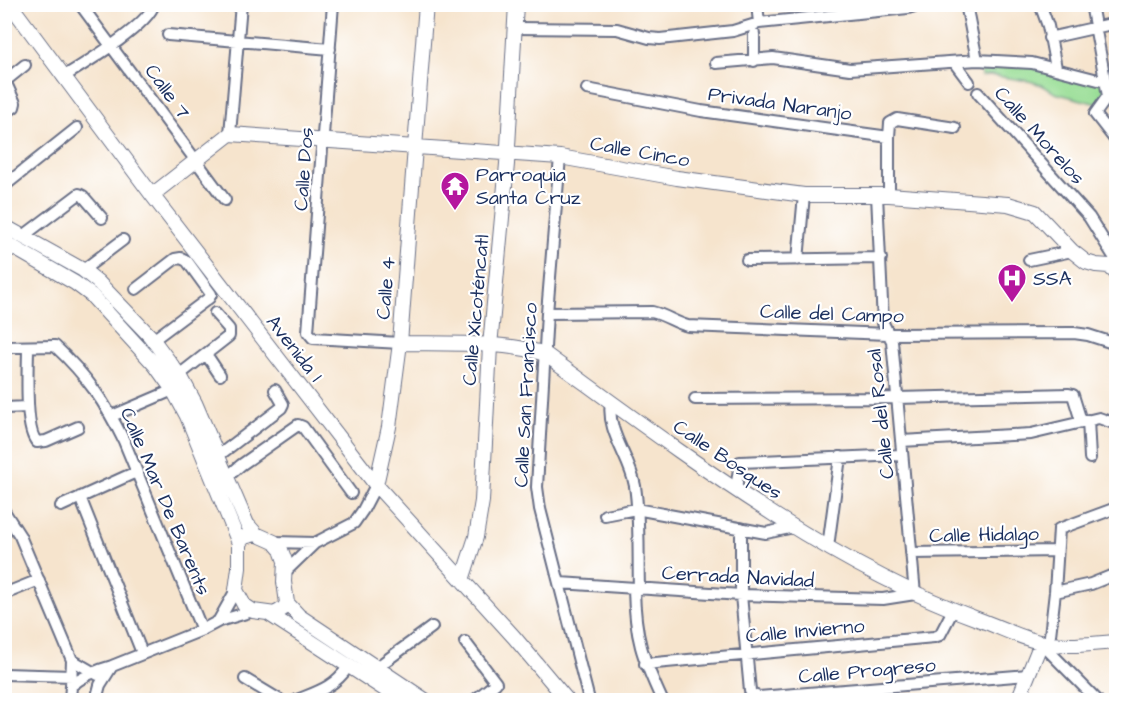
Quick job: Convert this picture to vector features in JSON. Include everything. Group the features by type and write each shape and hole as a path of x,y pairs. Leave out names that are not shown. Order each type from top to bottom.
{"street":[{"name":"Avenida 1","path":"10,4 63,78 376,486 514,637 567,700"},
{"name":"Calle 7","path":"80,4 225,200"},
{"path":"152,195 230,134 241,4"},
{"name":"Calle Dos","path":"310,336 309,321 333,4"},
{"name":"Calle 4","path":"285,572 315,543 354,523 376,486 389,427 400,343 426,4"},
{"name":"Calle Xicoténcatl","path":"462,580 476,537 482,501 490,346 507,154 516,4"},
{"path":"757,4 759,23"},
{"path":"515,28 617,29 660,39 733,31 759,23 908,8 921,4"},
{"path":"966,4 977,60"},
{"path":"1040,4 1048,26 1056,68"},
{"path":"1091,4 1111,90 1095,114 1116,141"},
{"path":"63,78 112,45 147,17 153,8"},
{"path":"1049,38 1116,23"},
{"path":"754,34 754,61"},
{"path":"168,35 330,49"},
{"path":"716,63 781,58 850,69 977,60 1032,63 1056,68 1111,90"},
{"path":"954,62 969,82"},
{"path":"4,114 15,105 4,81 25,66"},
{"name":"Privada Naranjo","path":"587,89 701,111 889,137"},
{"name":"Calle Morelos","path":"978,93 1089,217 1114,265"},
{"path":"889,137 890,123 897,119 955,128"},
{"path":"4,186 77,128"},
{"name":"Calle Cinco","path":"230,134 560,157 677,178 804,195 883,195 1008,204 1035,212 1072,251 1086,262 1096,265 1114,265"},
{"name":"Calle del Rosal","path":"889,137 883,195 881,258 883,323 892,341 915,594"},
{"name":"Calle San Francisco","path":"560,157 547,313 537,487 540,509 589,700"},
{"path":"22,237 79,194 102,218"},
{"path":"798,261 804,195"},
{"path":"4,226 83,270 173,390 187,416 239,543 236,590 219,621"},
{"path":"83,270 123,240"},
{"path":"4,242 104,298 153,340 195,403 247,524 256,534 274,542 281,550 285,561 284,582 287,603 298,616 379,676 425,700"},
{"path":"1029,260 1072,251"},
{"path":"136,289 175,259 181,258 187,261 211,294 209,298 153,340"},
{"path":"747,260 881,258"},
{"name":"Calle del Campo","path":"547,313 652,312 663,314 677,323 688,326 888,334 1074,333 1116,344"},
{"path":"178,375 229,336 230,333 215,313"},
{"name":"Calle Bosques","path":"310,336 400,343 490,346 534,350 545,354 736,489 828,547 915,594 1045,644 1062,666 1097,700"},
{"name":"Calle Mar De Barents","path":"4,347 55,346 91,384 112,416 202,630"},
{"path":"28,347 28,407 33,437 37,442 46,441 78,427"},
{"path":"206,354 220,375"},
{"path":"112,416 173,390"},
{"path":"218,456 281,408 282,399 275,390"},
{"path":"694,399 1068,394 1076,398 1085,421 1090,458"},
{"path":"611,402 610,423 626,459 634,485 637,589 635,621 638,639 645,664 662,700"},
{"path":"4,408 28,407"},
{"path":"901,441 1031,434 1099,418 1116,424"},
{"path":"227,477 298,425 303,427 351,493"},
{"path":"736,489 740,462 902,455"},
{"path":"828,547 840,457"},
{"path":"61,506 136,472"},
{"path":"80,497 142,653"},
{"path":"1018,700 1028,675 1045,644 1055,592 1059,529 1116,507"},
{"path":"605,515 636,509 766,533 794,527"},
{"path":"4,511 20,536 72,660 70,700"},
{"path":"741,528 741,596 746,653"},
{"path":"239,543 244,537 256,534"},
{"name":"Calle 4","path":"274,542 315,543"},
{"name":"Calle Hidalgo","path":"911,554 1056,551"},
{"path":"1055,592 1092,584 1116,574"},
{"path":"4,594 39,580"},
{"name":"Cerrada Navidad","path":"560,583 741,596 883,599 915,594"},
{"path":"236,590 244,605 254,611 269,614 348,667 379,676 401,700"},
{"path":"269,614 280,611 287,603"},
{"name":"Calle Invierno","path":"645,664 934,637 940,635 953,610"},
{"path":"4,674 72,681 99,675 112,666 219,621 254,611"},
{"path":"379,676 432,627"},
{"path":"465,642 496,683 476,700"},
{"path":"1045,644 1073,646 1116,642"},
{"name":"Calle Progreso","path":"746,653 750,691 753,695 759,696 1028,675"},
{"path":"72,660 99,675"},
{"path":"297,700 330,686 340,679 348,667"},
{"path":"96,700 99,675"},
{"path":"245,679 280,700"}],"green space":[{"path":"979,63 1032,64 1106,82 1101,105 1055,93 1042,85 1029,81 989,75 981,76"}],"place":[{"name":"Parroquia Santa Cruz","path":"455,212"},
{"name":"SSA","path":"1012,304"}]}
